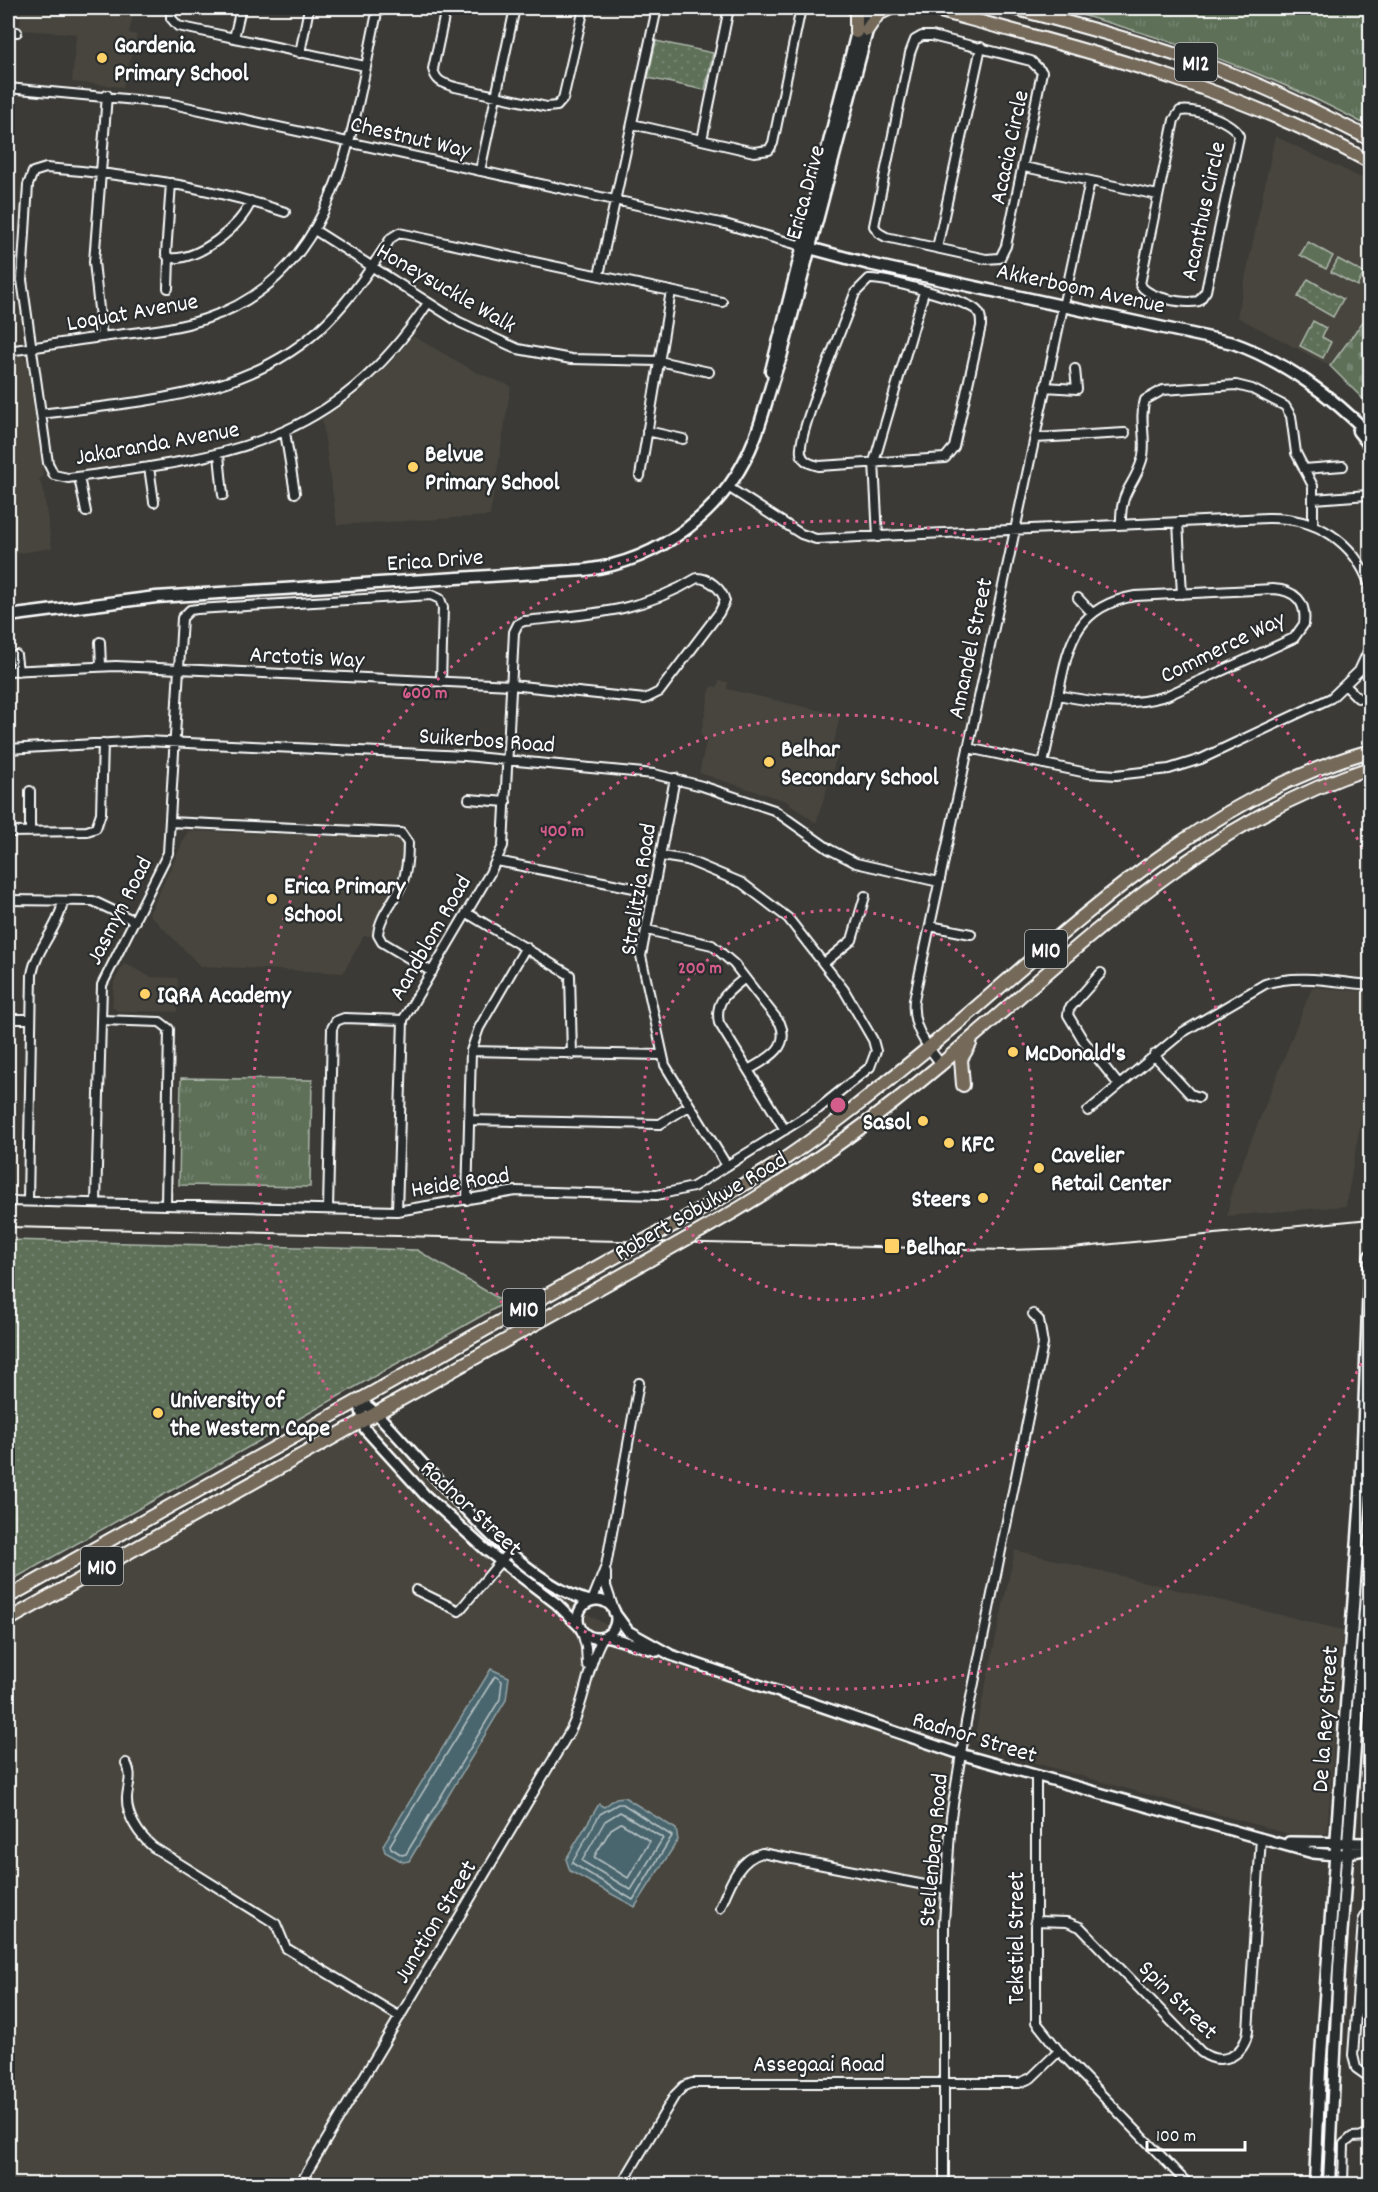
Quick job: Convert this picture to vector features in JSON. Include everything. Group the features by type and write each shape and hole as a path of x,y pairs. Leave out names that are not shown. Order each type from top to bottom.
{"main road":[{"path":"856,8 862,31"},
{"name":"Erica Drive","path":"862,31 863,8"},
{"name":"Erica Drive","path":"8,616 156,597 596,569 630,560 666,543 695,523 728,487 755,439 770,385 781,357 806,247 862,31 873,8"},
{"path":"862,31 878,14 891,8"},
{"name":"M12","path":"929,8 1169,75 1287,120 1371,162"},
{"name":"M12","path":"1013,8 1162,50 1221,70 1294,101 1371,138"},
{"name":"Akkerboom Avenue","path":"806,247 869,264 1203,335 1240,346 1281,365 1353,417 1371,435"},
{"name":"Akkerboom Avenue","path":"1329,400 1371,446"},
{"name":"Robert Sobukwe Road","path":"8,1598 675,1224 782,1161 928,1048 1177,843 1253,800 1343,758 1371,751"},
{"name":"Robert Sobukwe Road","path":"8,1620 766,1194 830,1152 941,1064 1128,905 1194,855 1258,815 1358,772 1371,770"},
{"path":"963,1085 961,1076 963,1054 978,1033"},
{"name":"De la Rey Street","path":"1329,2184 1342,1855 1336,1843 1361,1496 1371,1256"},
{"name":"De la Rey Street","path":"1316,2184 1320,2069 1342,1855 1348,1842 1371,1541"}],"street":[{"path":"171,8 171,18 178,26 365,66"},
{"path":"234,38 241,8"},
{"path":"300,53 309,8"},
{"name":"Loquat Avenue","path":"8,351 167,328 224,312 272,282 291,263 316,231 333,191 348,142 378,8"},
{"path":"446,8 433,69 435,77 441,83 547,107 557,106 563,99 584,8"},
{"path":"480,171 515,8"},
{"path":"599,275 657,8"},
{"path":"702,140 729,8"},
{"path":"632,124 760,153 771,147 801,8"},
{"path":"8,31 17,32"},
{"name":"Acacia Circle","path":"922,36 932,36 981,47 1031,61 1042,72 1005,251 1000,258 986,259 882,235 874,226 912,44 922,36"},
{"path":"937,248 981,47"},
{"name":"Chestnut Way","path":"8,88 107,95 168,103 737,226 806,247"},
{"path":"102,337 93,274 107,95"},
{"name":"Acanthus Circle","path":"1180,111 1192,111 1236,129 1239,136 1235,157 1206,291 1199,301 1188,302 1152,294 1140,284 1158,195 1174,120 1180,111"},
{"path":"1024,167 1158,195"},
{"path":"285,212 251,201 171,183 100,172 41,168 30,176 22,280 41,414 204,390 252,374 292,351 326,324 344,305 391,238 399,234 722,302"},
{"name":"Amandel Street","path":"941,1064 928,1048 916,1025 913,1008 1090,181"},
{"path":"168,288 169,258 166,254 171,183"},
{"path":"169,258 184,256 220,238 242,218 251,201"},
{"name":"Honeysuckle Walk","path":"316,231 478,333 527,352 571,359 659,361 709,372"},
{"path":"869,279 875,279 924,292 975,309 981,320 954,447 945,458 938,460 819,466 808,463 801,450 804,435 859,286 869,279"},
{"path":"640,476 671,291"},
{"path":"878,537 874,462 924,292"},
{"name":"Jakaranda Avenue","path":"41,414 48,463 54,475 63,478 219,455 285,432 321,412 378,366 428,303"},
{"path":"1045,387 1077,389 1076,369"},
{"path":"1121,525 1122,501 1144,452 1141,413 1145,400 1163,390 1243,386 1281,404 1291,416 1293,442 1304,469 1311,478 1314,499 1313,525"},
{"path":"647,431 683,439"},
{"path":"285,432 295,493"},
{"path":"1035,438 1125,433"},
{"path":"219,455 223,495"},
{"path":"1304,469 1343,466"},
{"path":"149,467 154,502"},
{"path":"80,477 86,512"},
{"path":"728,487 801,534 816,539 1014,532 1284,518 1313,525 1344,544 1369,576 1371,586"},
{"path":"1314,499 1368,495"},
{"path":"1178,522 1182,594"},
{"name":"Arctotis Way","path":"8,671 101,666 179,669 511,685 651,698 660,692 719,613 725,601 723,595 708,581 697,578 654,600 621,611 524,621 518,624 514,632 511,685"},
{"name":"Commerce Way","path":"1043,764 1058,695 1071,642 1080,626 1092,613 1123,598 1286,589 1303,605 1304,624 1298,634 1286,642 1154,700 1133,704 1107,704 1058,695"},
{"name":"Jasmyn Road","path":"96,1203 102,985 168,853 182,618 190,610 431,595 440,599 443,606 441,682"},
{"path":"1078,598 1092,613"},
{"path":"100,642 101,666"},
{"path":"968,748 1087,773 1116,775 1168,770 1201,759 1312,709 1346,686 1359,671 1371,647"},
{"path":"16,655 18,671"},
{"name":"Aandblom Road","path":"397,1211 403,1020 497,861 504,835 511,685"},
{"path":"1346,686 1358,698"},
{"path":"8,832 87,831 99,824 103,743"},
{"name":"Suikerbos Road","path":"8,749 103,743 175,743 508,759 630,771 675,778 774,810 829,849 856,863 939,882"},
{"name":"Strelitzia Road","path":"675,778 641,957 662,1055 669,1075 727,1166"},
{"path":"30,791 30,832"},
{"path":"469,799 506,801"},
{"path":"170,822 401,833 408,843 403,882 380,923 378,935 382,942 432,972"},
{"path":"661,856 687,860 742,883 788,918 825,963 852,939 865,896"},
{"path":"497,861 654,892"},
{"path":"8,900 98,902 135,921"},
{"path":"28,1201 33,967 62,910 63,901"},
{"path":"467,913 570,975 573,1055"},
{"path":"930,926 970,934"},
{"path":"646,930 712,945 734,964 783,1030 781,1045 777,1050 748,1070"},
{"path":"467,1200 471,1051 479,1028 526,947"},
{"name":"Heide Road","path":"8,1201 397,1211 516,1191 665,1194 693,1187 818,1109 870,1066 875,1059 873,1040 825,963"},
{"path":"1101,973 1067,1011 1083,1040 1119,1084"},
{"path":"745,978 723,995 717,1015 719,1023 785,1130"},
{"path":"1088,1111 1183,1032 1241,996 1279,980 1371,985"},
{"path":"328,1209 332,1028 336,1021 344,1018 403,1020"},
{"path":"8,1019 31,1019"},
{"path":"100,1020 160,1022 169,1029 165,1205"},
{"path":"471,1051 573,1055 662,1055"},
{"path":"1154,1055 1190,1095 1199,1097"},
{"path":"469,1120 660,1124 689,1106"},
{"name":"Stellenberg Road","path":"944,2184 945,1889 951,1817 960,1754 1043,1344 1039,1320 1033,1314"},
{"path":"606,1566 591,1601 579,1612 580,1628 591,1637 604,1636 615,1625 614,1611 606,1586 606,1566 639,1383"},
{"name":"Radnor Street","path":"359,1400 376,1413 471,1516 510,1550 566,1592 591,1601"},
{"name":"Radnor Street","path":"359,1400 365,1429 426,1495 500,1562 557,1604 580,1628"},
{"path":"426,1495 440,1481"},
{"path":"416,1590 459,1611 510,1550"},
{"path":"591,1601 604,1602 614,1611"},
{"name":"Radnor Street","path":"614,1611 628,1631 671,1655"},
{"name":"Junction Street","path":"580,1628 586,1647 587,1673"},
{"name":"Radnor Street","path":"604,1636 671,1655 960,1754 1262,1838 1298,1844 1348,1842 1371,1844"},
{"name":"Junction Street","path":"300,2184 570,1731 579,1713 587,1673 604,1636"},
{"path":"126,1763 130,1772 128,1810 144,1839 167,1857 278,1925 286,1948 400,2017"},
{"name":"Tekstiel Street","path":"1036,1775 1035,2017 1041,2031 1059,2051 1188,2184"},
{"name":"Spin Street","path":"1035,1921 1067,1922 1080,1927 1201,2052 1215,2059 1232,2056 1243,2047 1248,2031 1262,1838"},
{"name":"Radnor Street","path":"1272,1840 1313,1853 1342,1855 1371,1849"},
{"path":"720,1908 743,1864 749,1858 762,1853 945,1889"},
{"path":"1371,1905 1364,1914 1353,2062 1359,2071 1371,2078"},
{"path":"1359,1966 1371,1966"},
{"path":"1356,2011 1371,2010"},
{"name":"Assegaai Road","path":"622,2184 675,2095 688,2084 1023,2082 1035,2076 1059,2051"},
{"path":"1343,2184 1344,2144 1352,2137 1371,2136"}],"shaded area":[{"name":"Gardenia Primary School","path":"21,8 135,8 129,33 137,35 123,87 72,82 76,34 20,30"},
{"path":"1275,136 1370,182 1370,312 1330,366 1237,317"},
{"name":"Belvue Primary School","path":"413,336 476,372 511,386 490,516 337,525 322,419 355,396 390,363"},
{"path":"22,356 27,360 43,476 39,480 43,488 52,548 8,555 8,358"},
{"name":"Belhar Secondary School","path":"719,681 728,682 727,689 840,715 833,749 839,751 816,823 786,801 699,773 707,738 700,736 711,686 717,687"},
{"name":"Erica Primary School","path":"188,831 397,838 402,843 401,871 375,922 374,936 364,936 343,973 200,966 149,914"},
{"name":"IQRA Academy","path":"124,963 151,977 178,978 177,1012 117,1011 112,1006 114,982"},
{"path":"1312,987 1370,992 1370,1069 1346,1206 1227,1216 1232,1189"},
{"path":"371,1416 481,1536 514,1564 596,1619 626,1635 960,1753 950,1816 943,2082 683,2086 628,2174 646,2184 8,2184 8,1620"},
{"path":"1015,1550 1343,1630 1327,1833 1296,1836 981,1748 974,1738"}],"green space":[{"path":"1056,8 1370,8 1370,127 1295,90 1217,58 1137,31"},
{"path":"656,41 713,53 705,90 648,78"},
{"path":"1308,242 1333,256 1326,269 1300,255"},
{"path":"1338,259 1364,273 1357,286 1331,272"},
{"path":"1308,279 1343,299 1333,317 1298,297"},
{"path":"1370,312 1370,406 1330,366"},
{"path":"1313,321 1326,328 1322,337 1331,342 1323,358 1300,346"},
{"path":"181,1078 312,1080 310,1187 179,1185"},
{"name":"University of the Western Cape","path":"8,1240 417,1250 501,1300 501,1305 12,1580 8,1579"}],"water":[{"path":"491,1669 509,1677 506,1700 409,1861 403,1862 385,1852 383,1845"},
{"path":"624,1797 676,1829 678,1840 635,1907 570,1871 566,1859 599,1804 604,1807 616,1798"}],"railway":[{"path":"8,1227 1007,1250 1072,1248 1370,1219"}],"place":[{"name":"Gardenia Primary School","path":"102,58"},
{"name":"Belvue Primary School","path":"413,467"},
{"name":"Belhar Secondary School","path":"769,762"},
{"name":"Erica Primary School","path":"272,899"},
{"name":"IQRA Academy","path":"145,994"},
{"name":"McDonald's","path":"1013,1052"},
{"name":"Sasol","path":"923,1121"},
{"name":"KFC","path":"949,1143"},
{"name":"Cavelier Retail Center","path":"1039,1168"},
{"name":"Steers","path":"983,1198"},
{"name":"Belhar","path":"892,1246"},
{"name":"University of the Western Cape","path":"158,1413"}]}
